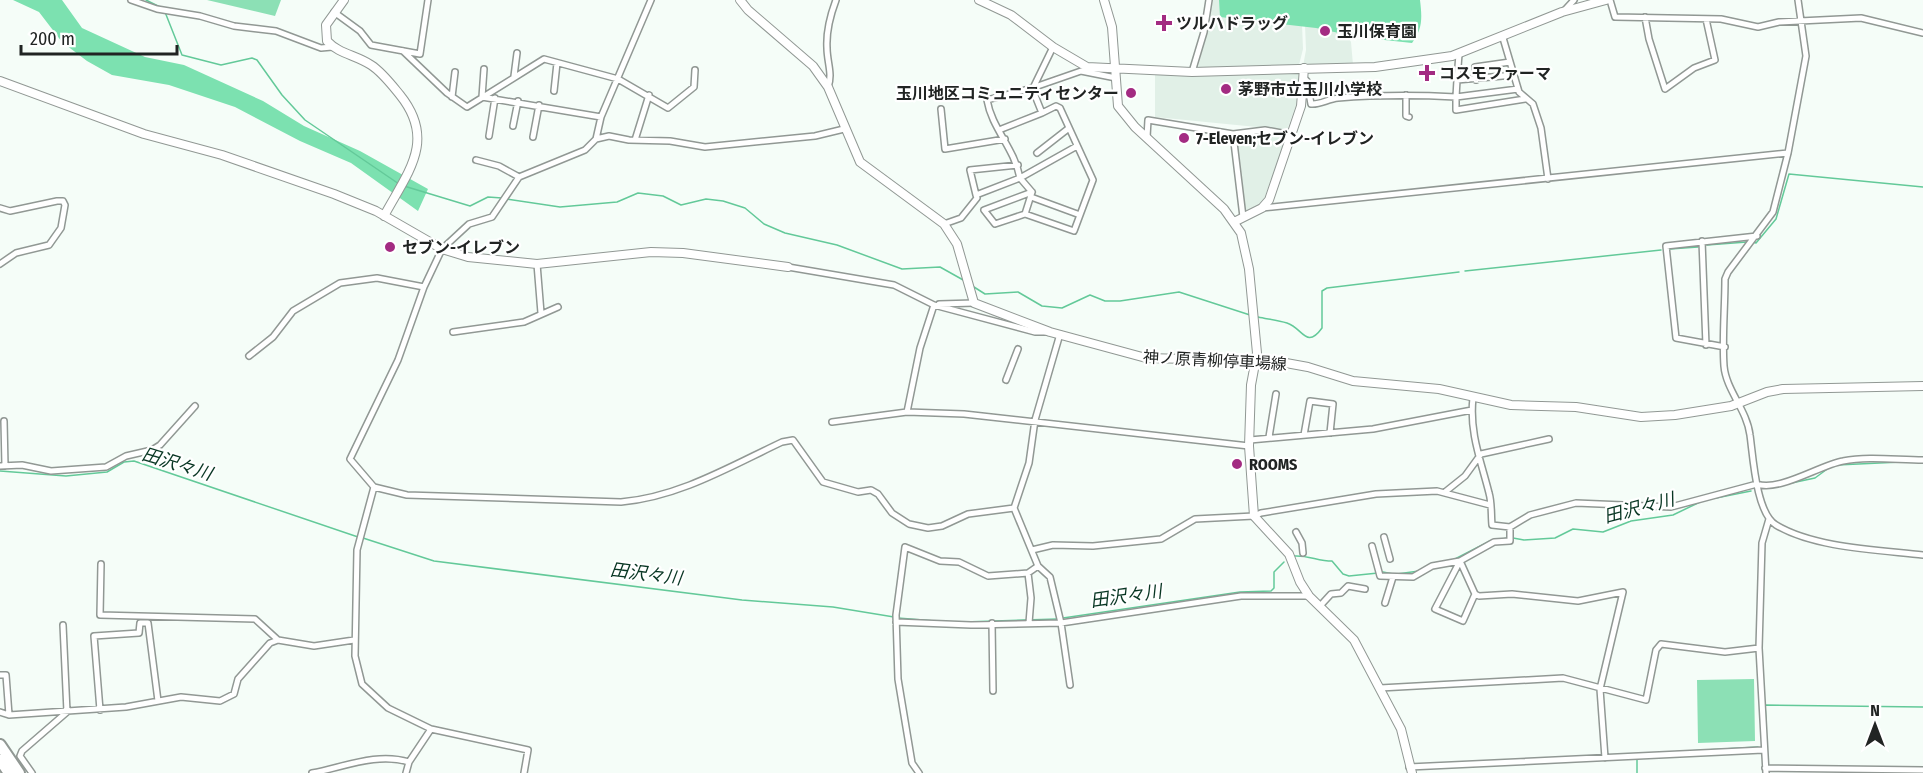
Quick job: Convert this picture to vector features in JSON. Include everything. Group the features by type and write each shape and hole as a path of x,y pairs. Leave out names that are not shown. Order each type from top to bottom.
{"highway":[{"path":"0,745 19,773"},
{"path":"0,760 9,773"}],"street":[{"path":"131,0 168,12 200,16 234,26 276,31 321,48 332,47"},
{"path":"344,0 326,25 327,41 332,47 370,65 405,102 417,126 417,148 413,163 384,216"},
{"path":"334,12 360,31 371,45 420,54 428,0"},
{"path":"651,0 602,117 596,139 585,150 519,177 504,203 492,217 469,225 442,249 424,287 399,360 350,459 374,487 407,495 640,501 715,476 782,442 793,440 823,482 858,492 871,490 878,494 892,513 909,524 928,528 942,526 968,514 1014,508"},
{"path":"740,0 748,10 813,66 828,87 860,162 944,224 957,244 974,303 934,305"},
{"path":"828,87 831,79 826,47 829,20 836,0"},
{"path":"979,0 1011,15 1053,47 1087,67 1115,74"},
{"path":"1104,0 1112,27 1118,106 1147,137 1212,196 1234,222 1246,249 1257,360 1251,385 1250,443 1254,516 1289,554 1299,582 1309,596 1350,634 1401,729 1411,770 1763,750"},
{"path":"1192,72 1204,32 1208,0"},
{"path":"1562,12 1574,0"},
{"path":"1080,216 1032,195 1020,178 1018,165 989,111 987,100 1081,71 1115,74 1375,67 1413,63 1459,54 1562,12 1608,0 1615,17 1721,19 1758,27 1779,22 1861,18 1923,33"},
{"path":"1798,0 1806,56 1788,153 1773,212 1725,279 1725,371 1750,432 1757,484 1769,519 1774,524 1814,539 1923,555"},
{"path":"1645,18 1649,39 1665,89 1694,68 1715,60 1706,19"},
{"path":"1503,38 1518,89 1525,99 1533,104 1541,128 1548,179"},
{"path":"1042,113 1033,87 1053,47"},
{"path":"403,51 452,98 466,107 544,59 618,79 668,108 694,87 695,70"},
{"path":"514,76 517,53"},
{"path":"1459,54 1456,110 1525,99"},
{"path":"1476,80 1475,67 1510,62"},
{"path":"554,91 557,63"},
{"path":"1262,208 1269,200 1301,106 1304,68"},
{"path":"482,97 484,69"},
{"path":"452,98 454,72"},
{"path":"1457,80 1514,75"},
{"path":"1304,78 1307,81 1308,99 1315,105 1335,98 1406,95 1456,97 1518,89"},
{"path":"1486,79 1487,93"},
{"path":"0,81 144,134 222,155 334,194 384,216 442,249 476,258 537,264 651,252 683,253 788,267 894,285 934,305 1035,332 1050,332"},
{"path":"635,140 649,95"},
{"path":"1406,95 1406,116 1409,117"},
{"path":"482,97 518,101 602,117"},
{"path":"489,136 495,98"},
{"path":"513,126 518,101"},
{"path":"533,136 539,105"},
{"path":"999,130 1056,106 1094,180 1074,231 1025,214 995,224 984,210 1032,195"},
{"path":"941,109 945,149 1005,139"},
{"path":"1147,137 1148,120 1233,134 1265,130 1287,134"},
{"path":"1037,153 1069,128"},
{"path":"596,139 609,136 635,140 670,141 705,147 815,136 844,129"},
{"path":"1233,134 1243,217"},
{"path":"976,195 1020,178 1077,146"},
{"path":"1234,222 1262,208 1788,153"},
{"path":"476,160 500,166 519,177"},
{"path":"944,224 961,218 977,198 970,170 1018,165"},
{"path":"1025,214 1032,195"},
{"path":"0,208 10,211 57,201 63,201 65,205 63,220 49,245 16,253 0,264"},
{"path":"1725,347 1676,338 1666,246 1702,241 1753,240"},
{"path":"1702,241 1706,345"},
{"path":"537,264 541,313"},
{"path":"249,356 273,337 293,311 340,283 377,278 424,287"},
{"name":"神ノ原青柳停車場線","path":"974,303 1050,332 1146,358 1257,360 1308,366 1353,381 1439,389 1511,405 1576,407 1641,417 1689,414 1740,403 1767,392 1783,389 1923,386"},
{"path":"907,412 920,348 934,305"},
{"path":"453,332 524,322 558,307"},
{"path":"1060,334 1035,420 1029,463 1014,508 1038,566 1050,576 1061,623 1070,685"},
{"path":"1006,380 1018,349"},
{"path":"1269,437 1276,394"},
{"path":"1473,398 1472,410 1478,459 1490,505 1492,525 1510,527 1530,515 1576,503 1671,507 1757,484 1762,486 1787,481 1841,461 1923,460"},
{"path":"1304,435 1310,401 1333,404 1330,433"},
{"path":"4,421 3,466 22,465 51,471 106,467 126,456 160,446 195,406"},
{"path":"832,422 907,412 1035,420 1040,423 1146,436 1166,435 1250,443 1269,437 1373,429 1472,410"},
{"path":"1445,492 1465,476 1481,454 1550,439"},
{"path":"374,487 357,550 354,640 356,666 362,684 388,708 431,729 528,750 524,773"},
{"path":"1032,550 1053,545 1093,546 1161,539 1195,519 1254,516 1376,494 1445,492 1471,502 1490,505"},
{"path":"1769,519 1762,543 1759,648 1763,750 1766,770 1923,770"},
{"path":"1372,546 1379,573 1393,577 1413,577 1432,566 1460,561 1494,542 1510,538 1510,527"},
{"path":"1296,532 1302,543 1303,553"},
{"path":"1384,537 1390,559"},
{"path":"919,773 912,763 898,679 896,619 905,547 940,561 959,562 988,576 1028,573 1038,566"},
{"path":"1460,561 1475,594 1479,596 1512,594 1578,601 1623,592 1600,689 1605,758"},
{"path":"1460,561 1435,609 1463,621 1475,594"},
{"path":"101,564 99,615 255,619 278,640 314,646 354,640"},
{"path":"1028,573 1029,621"},
{"path":"1385,603 1393,577"},
{"path":"1320,606 1331,594 1341,593 1348,586 1365,589"},
{"path":"896,619 971,625 1029,621 1061,623 1241,596 1309,596"},
{"path":"100,710 94,636 139,633 140,623 148,623 158,701"},
{"path":"992,623 993,691"},
{"path":"63,625 67,712"},
{"path":"0,712 9,715 100,710 192,697 225,700 234,694 238,680 262,650 278,640"},
{"path":"1380,688 1563,678 1646,700 1656,650 1661,644 1725,652 1759,648"},
{"path":"0,675 6,675 9,715"},
{"path":"32,773 20,756 22,750 67,712"},
{"path":"406,773 409,762 431,729"},
{"path":"312,773 372,759 396,758 409,762"}],"shaded area":[{"name":"茅野市立玉川小学校","path":"1213,0 1301,0 1303,49 1299,65 1198,68"},
{"name":"玉川保育園","path":"1304,0 1339,20 1351,42 1353,65 1303,66 1306,50"},
{"name":"茅野市立玉川小学校","path":"1299,71 1296,105 1287,130 1155,117 1155,74"},
{"name":"茅野市立玉川小学校","path":"1236,132 1287,135 1263,202 1244,212"}],"green space":[{"path":"13,0 62,0 82,28 145,57 184,65 263,101 304,126 360,151 428,189 418,211 351,163 300,141 235,107 169,85 112,75 87,61 62,42 39,12"},
{"path":"207,0 281,0 275,16"},
{"path":"1219,0 1420,0 1421,23 1412,43 1357,37 1316,28 1220,17"},
{"path":"1754,679 1755,741 1698,743 1697,680"}],"waterway":[{"path":"146,0 162,8"},
{"path":"165,12 182,55 221,65 252,58 257,60 282,95 305,120 399,184"},
{"path":"1752,242 1756,243 1776,219 1789,174 1923,187"},
{"path":"404,186 470,206 488,197 502,198"},
{"path":"506,199 560,207 617,202 638,193 663,196 681,205 706,199 723,201 745,208 764,224 785,233 837,245 902,269 940,267 965,281"},
{"path":"1707,245 1747,242"},
{"path":"1670,249 1698,247"},
{"path":"1465,271 1661,250"},
{"path":"1258,317 1287,323 1304,336 1312,337 1322,328 1322,291 1327,288 1459,272"},
{"path":"974,287 985,294 1018,292 1042,306 1062,308 1090,295 1105,301 1120,301 1179,292 1250,315"},
{"name":"田沢々川","path":"0,471 66,476 107,472 124,462 134,461 358,537"},
{"name":"田沢々川","path":"1837,465 1901,462"},
{"name":"田沢々川","path":"1782,485 1815,478 1830,467"},
{"name":"田沢々川","path":"1716,498 1751,491"},
{"name":"田沢々川","path":"1513,538 1524,540 1555,538 1573,529 1603,532 1631,521 1673,515 1700,502"},
{"name":"田沢々川","path":"363,538 434,561 742,600 833,607 894,617"},
{"name":"田沢々川","path":"1455,559 1490,541 1508,538"},
{"name":"田沢々川","path":"1294,556 1332,561 1343,574 1349,576 1378,573"},
{"name":"田沢々川","path":"1063,618 1240,592 1271,591 1274,588 1274,572 1284,562"},
{"name":"田沢々川","path":"1397,574 1419,571"},
{"name":"田沢々川","path":"1383,572 1393,574"},
{"name":"田沢々川","path":"898,618 935,621"},
{"name":"田沢々川","path":"964,622 1058,619"},
{"path":"1766,721 1765,705 1923,707"},
{"path":"1636,754 1758,747"},
{"path":"1637,760 1637,773"}],"place":[{"name":"ツルハドラッグ","path":"1164,23"},
{"name":"玉川保育園","path":"1325,31"},
{"name":"コスモファーマ","path":"1427,73"},
{"name":"茅野市立玉川小学校","path":"1226,89"},
{"name":"玉川地区コミュニティセンター","path":"1131,93"},
{"name":"7-Eleven;セブン-イレブン","path":"1184,138"},
{"name":"セブン-イレブン","path":"390,247"},
{"name":"ROOMS","path":"1237,464"}]}
